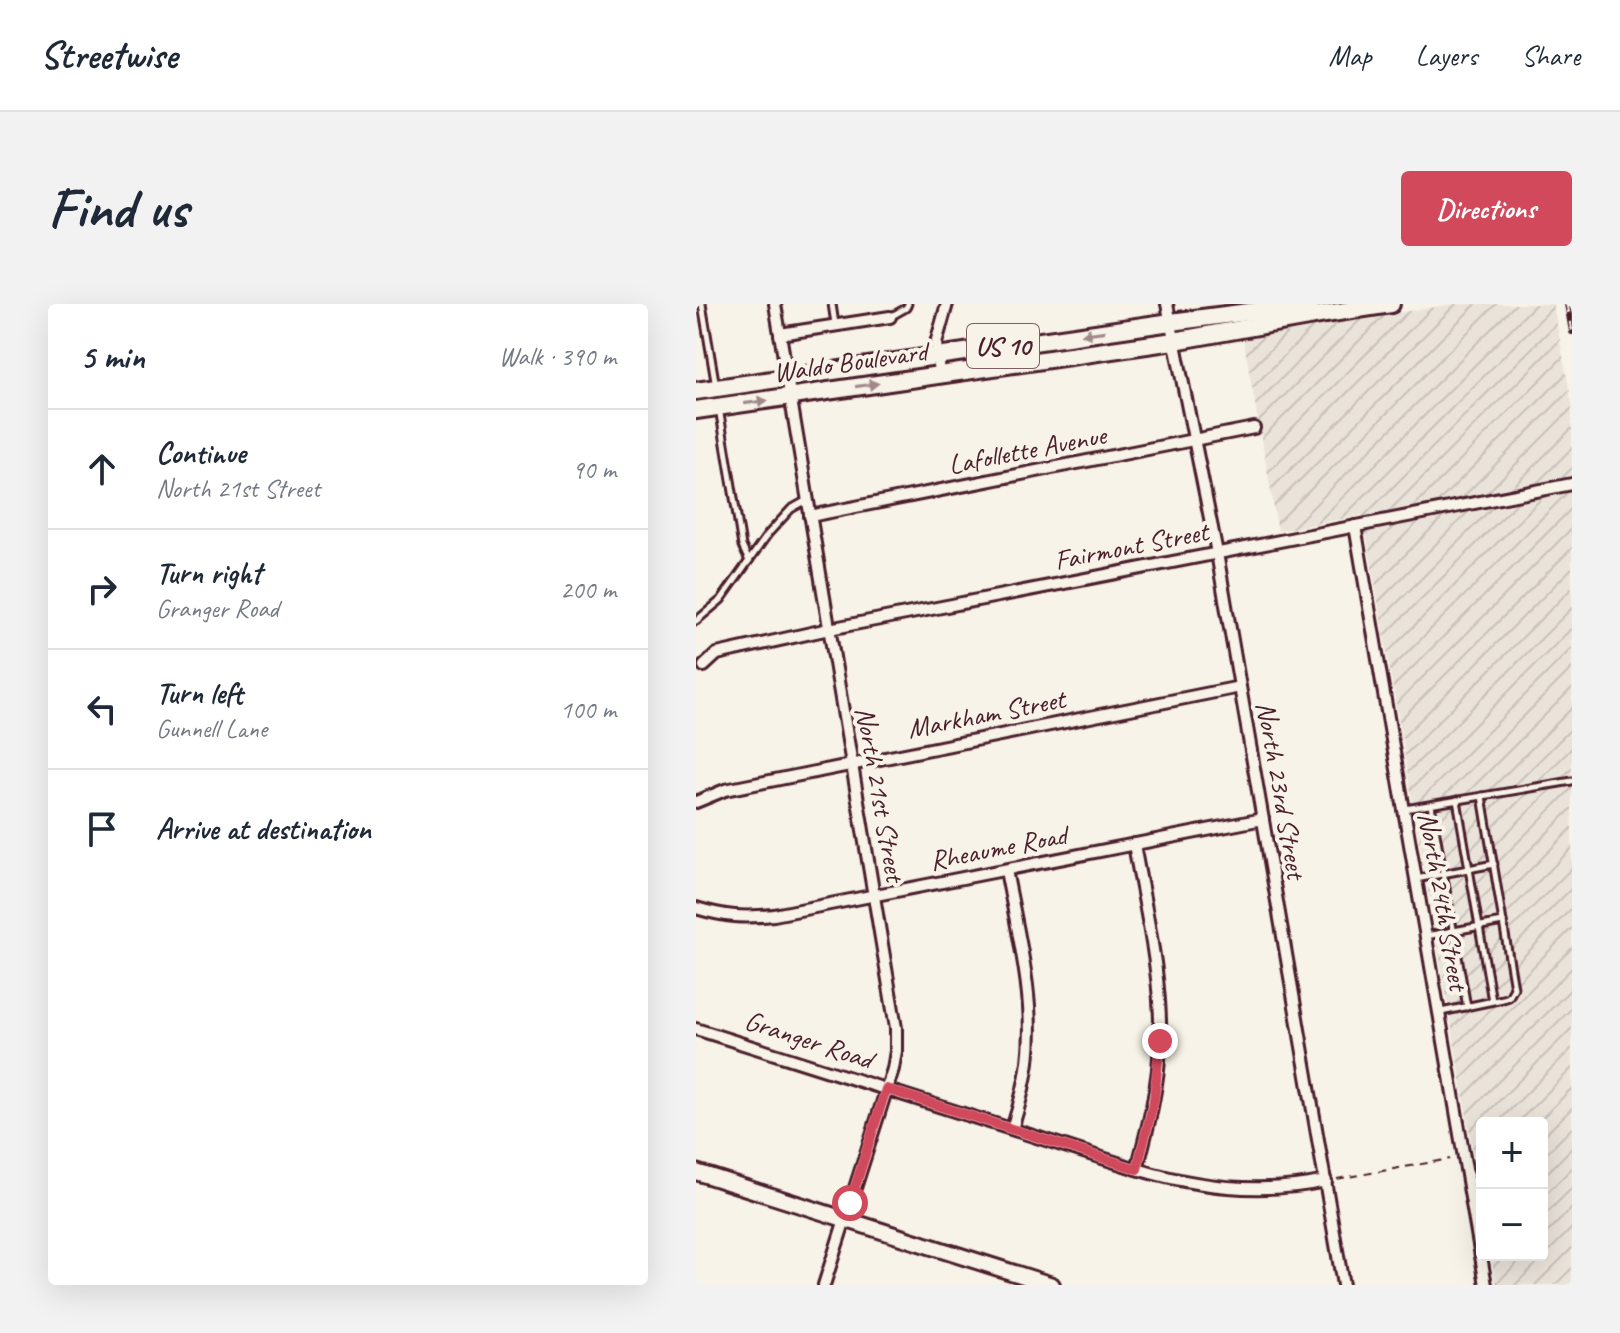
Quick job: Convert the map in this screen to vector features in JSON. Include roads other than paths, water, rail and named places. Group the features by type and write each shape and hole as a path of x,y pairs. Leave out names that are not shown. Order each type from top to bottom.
{"main road":[{"name":"Waldo Boulevard","path":"696,391 1310,304"},
{"name":"Waldo Boulevard","path":"696,410 1174,341 1391,304"}],"street":[{"name":"North 21st Street","path":"775,304 896,1028 896,1051 886,1089 824,1285"},
{"path":"939,374 937,338 947,304"},
{"name":"North 23rd Street","path":"1167,304 1217,553 1331,1180 1343,1285"},
{"path":"780,334 890,317"},
{"name":"Lafollette Avenue","path":"810,516 1254,428"},
{"name":"Fairmont Street","path":"704,666 717,654 829,629 1572,484"},
{"name":"North 24th Street","path":"1355,526 1486,1285"},
{"name":"Markham Street","path":"696,802 725,790 1240,687"},
{"name":"Rheaume Road","path":"696,908 721,916 749,918 774,915 1263,819"},
{"path":"1134,844 1156,972 1160,1041 1154,1100 1137,1169"},
{"path":"1006,870 1025,979 1030,1029 1023,1092 1012,1129"},
{"name":"Granger Road","path":"696,1029 1187,1183 1235,1189 1298,1187 1331,1180"},
{"path":"696,1172 1052,1285"}],"lane":[{"path":"702,304 717,388"},
{"path":"832,304 835,325"},
{"path":"890,317 908,304"},
{"path":"719,407 742,546 749,561"},
{"path":"696,621 721,600 768,534 791,509 807,499"},
{"path":"1404,809 1572,781"},
{"path":"1439,1013 1509,997 1514,988 1482,796"},
{"path":"1457,800 1492,1001"},
{"path":"1431,805 1467,1007"},
{"path":"1416,879 1494,864"},
{"path":"1426,936 1503,922"}],"railway":[{"path":"1567,304 1572,332"}]}
